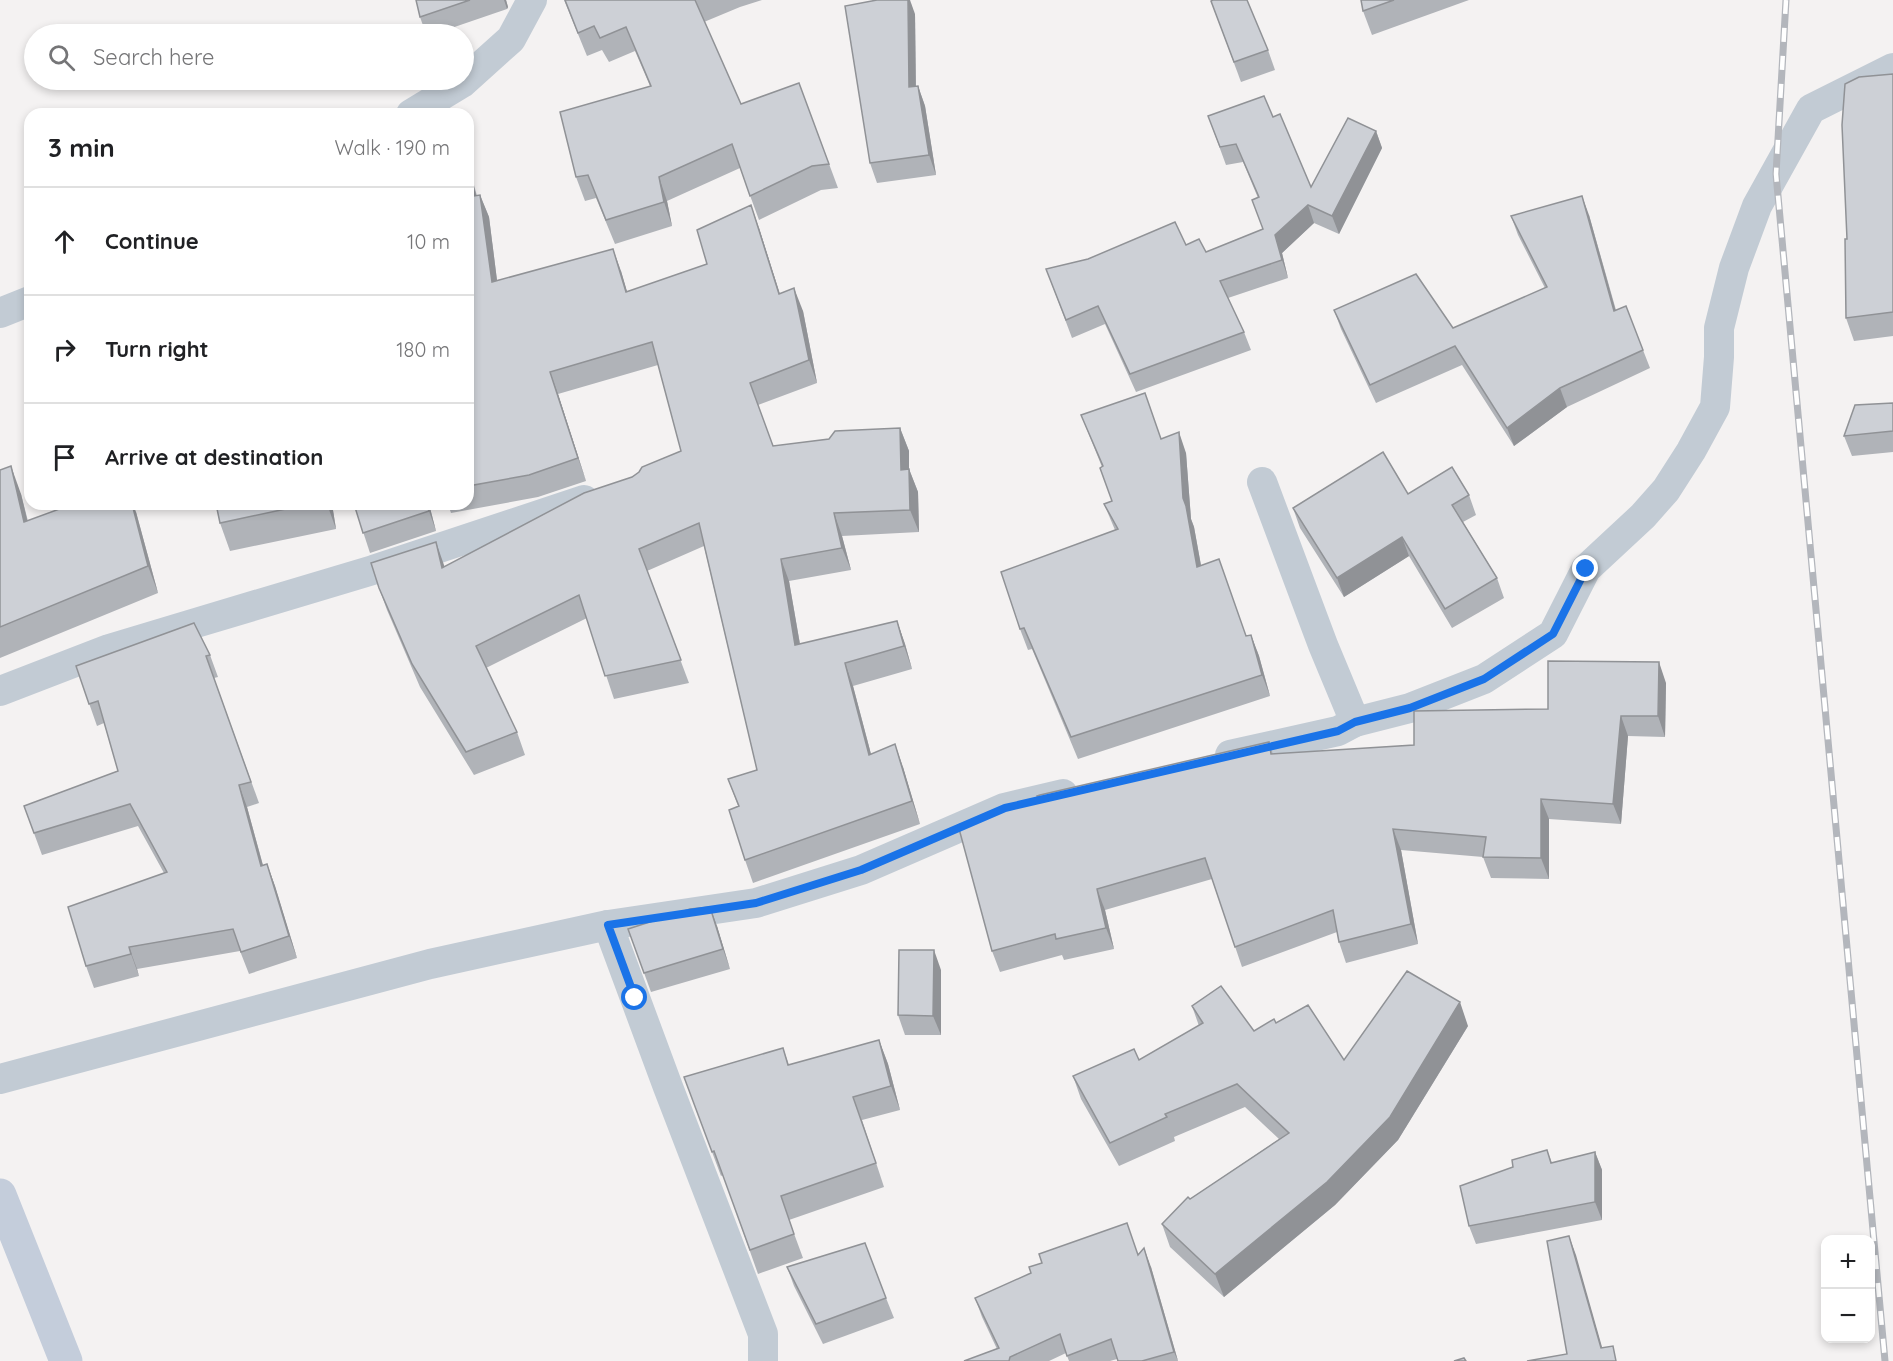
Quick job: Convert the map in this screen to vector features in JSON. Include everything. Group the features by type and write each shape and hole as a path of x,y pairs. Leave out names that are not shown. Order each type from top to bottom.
{"street":[{"path":"474,72 511,39 532,0"},
{"path":"1207,760 1338,731 1355,722 1410,708 1484,679 1553,634 1586,569 1643,516 1666,490 1715,407 1719,328 1734,268 1757,206 1811,109 1893,69"},
{"path":"421,108 450,90"},
{"path":"0,313 24,303"},
{"path":"1262,482 1323,645 1355,722"},
{"path":"0,691 109,649 373,570 613,490"},
{"path":"0,1080 430,964 608,925 756,903 861,870 1005,808 1094,787"},
{"path":"608,925 763,1334 763,1361"},
{"path":"0,1195 66,1361"}],"building":[{"path":"416,0 470,0 420,17"},
{"path":"565,0 695,0 741,104 799,83 829,164 812,166 750,196 732,144 659,177 664,202 606,220 588,175 576,177 560,112 651,86 626,27 600,38 594,26 578,33"},
{"path":"877,0 908,0 909,87 918,86 929,155 870,163 845,6"},
{"path":"1247,0 1268,50 1234,62 1211,1"},
{"path":"1361,0 1394,0 1363,11"},
{"path":"1893,74 1893,312 1846,318 1845,239 1847,239 1842,125 1845,84 1859,77"},
{"path":"1264,96 1273,117 1280,114 1311,187 1348,118 1376,131 1332,216 1308,205 1275,235 1282,260 1220,281 1244,332 1130,374 1098,306 1066,320 1046,269 1088,259 1175,222 1186,245 1199,239 1206,252 1263,229 1252,200 1259,197 1236,144 1220,147 1208,116"},
{"path":"480,195 492,282 613,249 626,292 707,264 697,230 751,205 779,294 794,288 809,360 750,383 773,446 829,439 835,431 900,428 901,470 909,469 910,510 834,513 842,548 781,559 795,645 897,621 904,646 845,663 869,755 895,744 912,801 745,860 729,810 739,806 728,779 757,770 699,523 639,549 681,660 605,676 579,595 476,646 517,732 466,752 412,664 379,588 371,563 436,542 442,568 584,493 632,477 642,467 681,451 652,342 550,372 578,458 529,475 474,485 474,196"},
{"path":"1582,196 1614,311 1626,306 1643,350 1560,388 1507,428 1455,346 1370,385 1334,310 1416,274 1453,328 1547,287 1511,216"},
{"path":"1145,393 1161,439 1179,432 1183,498 1197,567 1219,559 1246,636 1251,635 1262,675 1071,737 1024,628 1020,629 1001,572 1118,529 1104,504 1112,501 1100,468 1103,466 1081,415"},
{"path":"1893,403 1893,431 1844,436 1855,405"},
{"path":"1383,452 1408,494 1452,467 1469,495 1452,505 1497,578 1445,609 1402,537 1337,578 1293,508"},
{"path":"11,466 24,522 57,510 134,510 148,566 0,627 0,470"},
{"path":"217,510 281,510 220,523"},
{"path":"356,510 429,510 429,511 363,533"},
{"path":"194,623 210,655 206,656 251,782 239,785 261,866 267,864 289,936 241,952 233,929 129,947 131,954 86,966 68,907 167,872 130,804 34,833 24,806 118,771 98,701 89,704 76,666"},
{"path":"1548,661 1659,662 1658,716 1621,716 1613,804 1541,799 1541,858 1483,857 1486,837 1393,829 1411,924 1339,942 1333,910 1235,947 1205,858 1097,889 1106,928 1056,939 1055,934 992,951 958,825 1038,799 1037,796 1040,795 1269,742 1271,754 1414,745 1414,711 1548,709"},
{"path":"710,907 723,949 644,973 628,929 690,909"},
{"path":"899,950 934,950 933,1016 898,1015"},
{"path":"1407,971 1460,1002 1390,1117 1327,1182 1215,1274 1162,1224 1188,1197 1190,1199 1289,1133 1237,1084 1165,1114 1167,1117 1110,1143 1073,1076 1134,1049 1139,1060 1203,1023 1192,1006 1221,986 1254,1031 1274,1019 1276,1023 1308,1005 1344,1060"},
{"path":"879,1040 891,1086 853,1097 876,1163 781,1196 794,1234 750,1250 684,1077 783,1048 788,1065"},
{"path":"1547,1150 1551,1163 1595,1152 1595,1202 1469,1226 1460,1186 1513,1167 1512,1160"},
{"path":"1127,1223 1138,1255 1144,1248 1174,1352 1142,1361 1118,1361 1111,1339 1067,1356 1060,1334 1010,1357 1009,1361 964,1361 999,1348 975,1298 1031,1273 1029,1267 1042,1263 1039,1254"},
{"path":"1569,1236 1601,1348 1613,1346 1616,1361 1527,1361 1567,1354 1547,1241"},
{"path":"865,1243 886,1298 816,1324 787,1267"}],"railway":[{"path":"1786,0 1776,174 1885,1361"}],"route":[{"path":"635,998 608,925 756,903 861,870 1005,808 1338,731 1355,722 1410,708 1484,679 1553,634 1586,569"}]}
